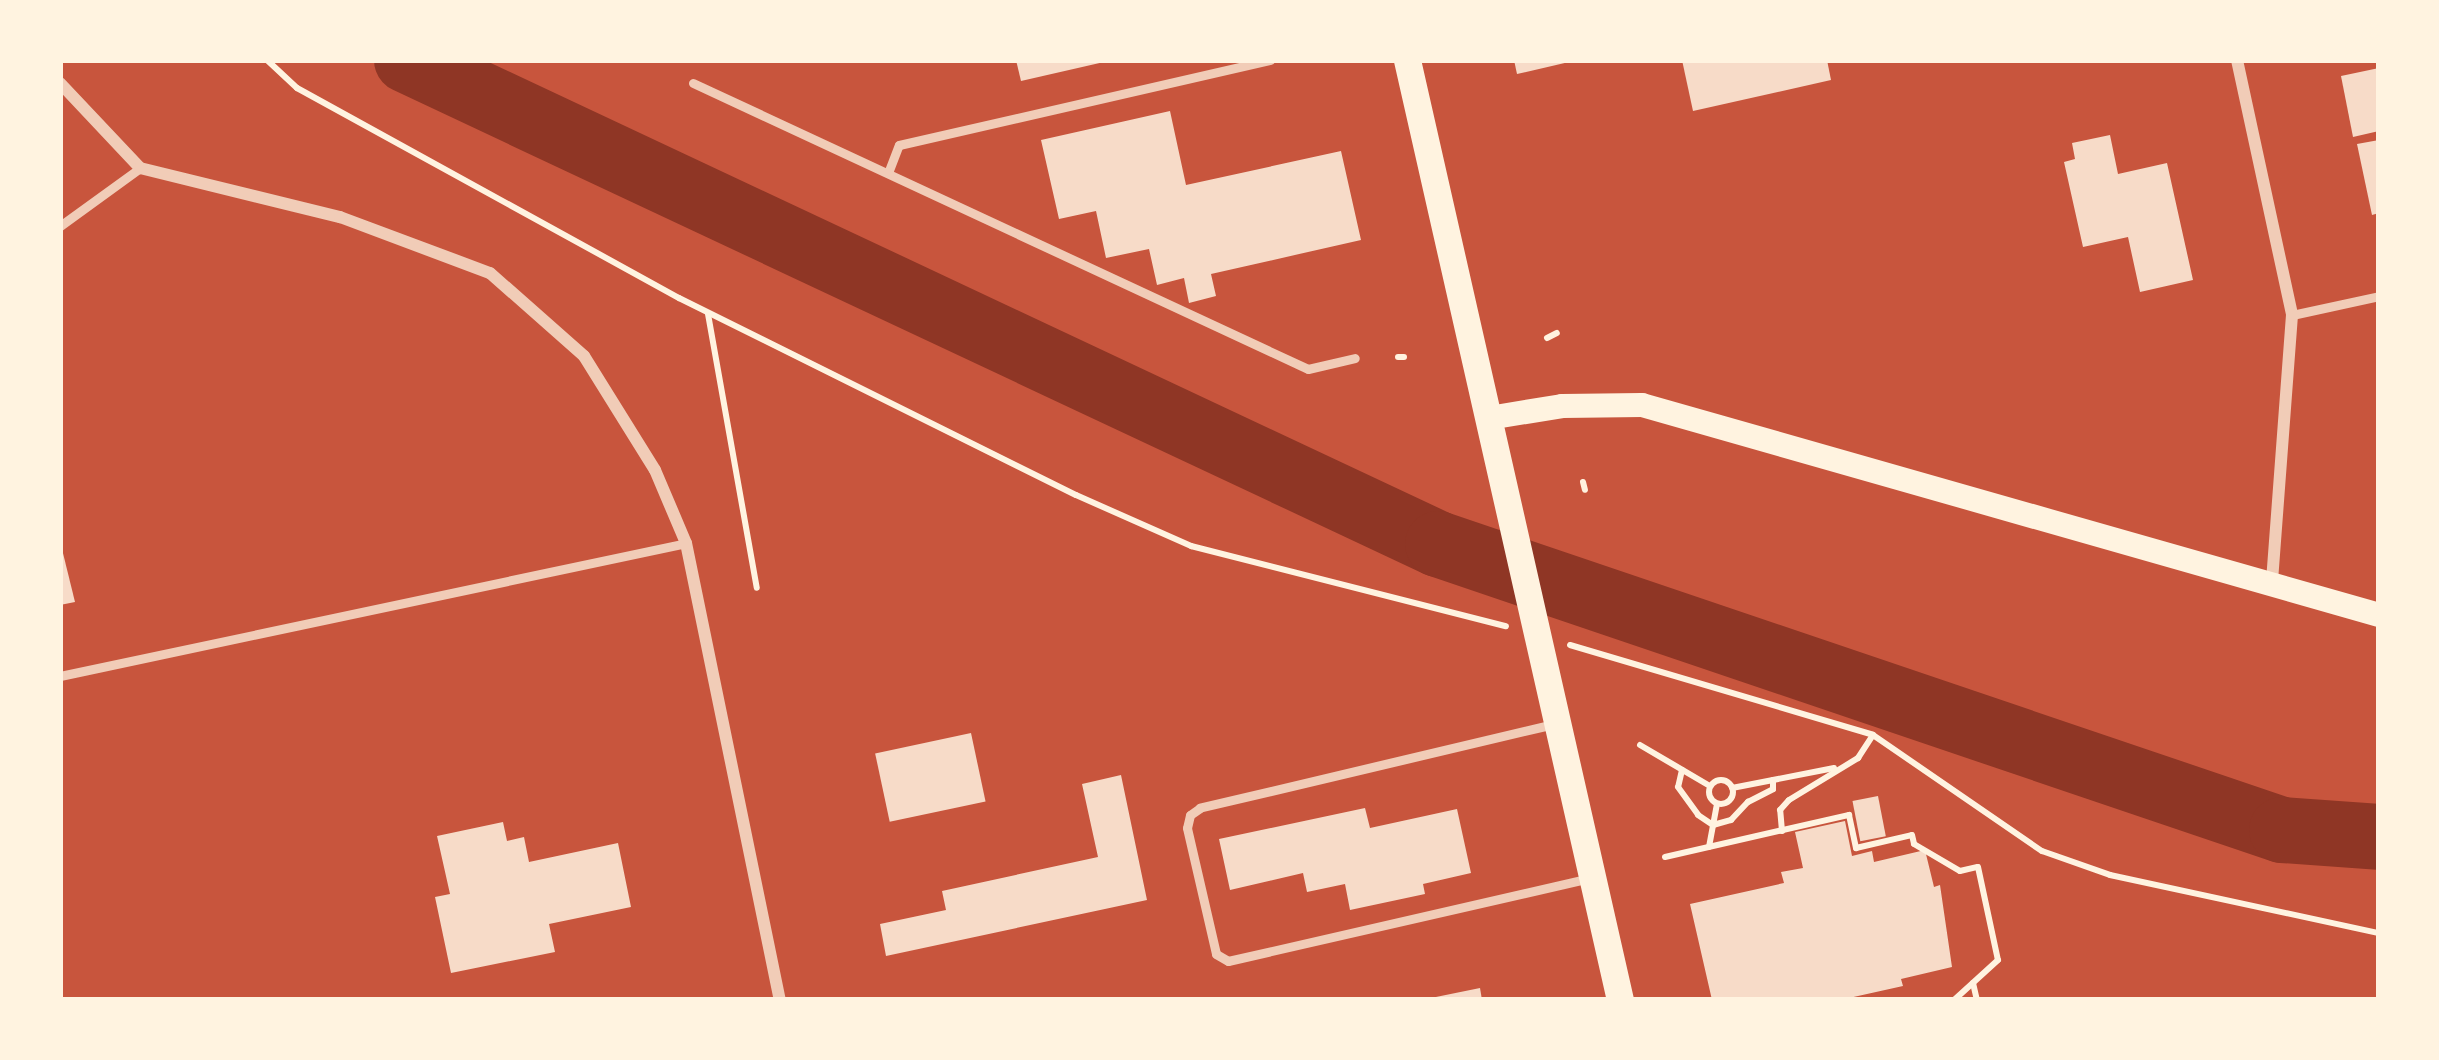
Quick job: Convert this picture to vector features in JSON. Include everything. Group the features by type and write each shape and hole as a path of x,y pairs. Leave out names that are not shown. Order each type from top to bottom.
{"main road":[{"path":"1407,60 1620,1000"},
{"path":"1489,418 1562,406 1642,405 2379,615"}],"street":[{"path":"2237,60 2292,315 2272,582"},
{"path":"60,83 140,168 340,217 490,273 584,356 655,470 686,543 780,1000"}],"lane":[{"path":"888,173 898,145 1270,60"},
{"path":"693,83 1308,368 1355,358"},
{"path":"60,226 140,168"},
{"path":"2292,315 2379,296"},
{"path":"60,676 686,543"},
{"path":"1557,710 1200,808 1190,815 1186,828 1216,953 1228,962 1593,877"}],"path":[{"path":"267,60 297,88 708,313 1076,495 1191,546 1512,628"},
{"path":"708,313 757,588"},
{"path":"1557,641 1874,735 2042,850 2110,875 2379,932"},
{"path":"1782,831 1780,810 1838,767 1858,758 1874,735"},
{"path":"1640,745 1710,786"},
{"path":"1732,788 1838,767"},
{"path":"1682,770 1678,787 1698,815 1714,825 1731,820 1748,802 1774,789 1773,780"},
{"path":"1710,786 1724,780 1732,788 1731,800 1718,804"},
{"path":"1710,786 1709,797 1718,804"},
{"path":"1709,848 1718,804"},
{"path":"1665,857 1850,815 1856,848 1912,835 1914,844 1960,871 1978,867 1998,960 1954,1000"},
{"path":"1973,983 1977,1000"}],"building":[{"path":"1016,60 1104,60 1104,62 1021,81"},
{"path":"1514,60 1569,60 1569,62 1517,74"},
{"path":"1682,60 1827,60 1831,80 1693,111"},
{"path":"2379,68 2379,131 2353,137 2341,76"},
{"path":"1170,111 1186,185 1341,151 1361,240 1211,274 1216,296 1189,303 1184,278 1157,285 1149,249 1106,258 1096,211 1059,219 1041,140"},
{"path":"2110,135 2118,174 2167,163 2193,280 2140,292 2128,237 2083,247 2064,162 2075,159 2072,143"},
{"path":"2379,140 2379,213 2372,215 2357,144"},
{"path":"60,541 75,602 60,605"},
{"path":"971,733 986,801 890,822 875,753"},
{"path":"1121,775 1147,900 886,956 880,924 946,910 942,891 1098,857 1082,784"},
{"path":"1878,796 1886,836 1860,841 1852,801"},
{"path":"1365,808 1370,828 1457,809 1471,873 1423,884 1425,894 1350,910 1345,884 1307,892 1303,873 1230,890 1219,839"},
{"path":"1845,821 1852,856 1872,851 1874,862 1925,850 1934,887 1940,885 1952,967 1901,979 1903,986 1840,1000 1712,1000 1690,904 1784,883 1781,872 1803,868 1795,832"},
{"path":"503,822 507,841 524,837 529,862 618,843 631,907 549,924 555,952 451,973 435,897 450,894 437,836"},
{"path":"1480,988 1482,1000 1431,1000 1431,998"}],"waterway":[{"path":"407,60 1438,544 2282,830 2379,837"}]}
